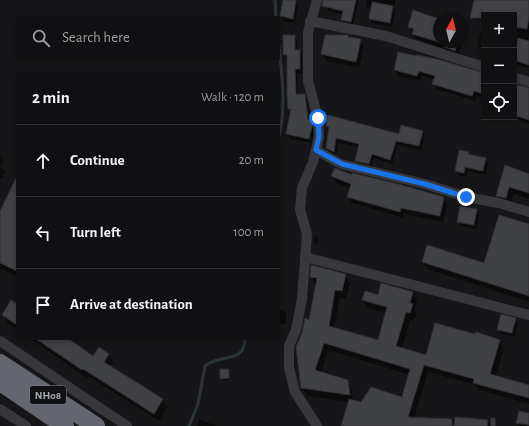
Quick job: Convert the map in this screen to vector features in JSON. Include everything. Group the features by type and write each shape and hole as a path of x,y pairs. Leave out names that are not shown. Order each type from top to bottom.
{"highway":[{"name":"NH08","path":"0,363 42,401 65,426"},
{"name":"NH08","path":"0,382 96,426"}],"street":[{"path":"316,426 295,392 289,368 289,346 296,330 302,299 307,234 300,210 302,188 313,162 319,137 318,118 308,81 308,32 317,0"},
{"path":"310,21 386,36 481,67"},
{"path":"517,78 529,82"},
{"path":"316,150 342,164 425,184 466,197 499,203 529,212"},
{"path":"305,257 529,316"},
{"path":"0,341 127,426"},
{"path":"0,409 26,426"}],"lane":[{"path":"493,420 493,426"}],"building":[{"path":"283,0 296,0 293,19 280,16"},
{"path":"323,0 356,0 351,22 341,20 343,11 322,6"},
{"path":"474,0 529,0 527,29 517,27 517,12 481,12 481,18 470,18"},
{"path":"372,2 393,6 390,23 369,19"},
{"path":"413,10 433,17 433,40 412,34 414,29 408,27"},
{"path":"283,35 295,35 295,50 300,50 300,69 295,69 296,94 305,94 308,120 312,120 309,139 286,134 291,109 288,109 287,55 283,55"},
{"path":"325,35 348,35 348,37 361,39 356,62 321,54"},
{"path":"518,38 529,41 529,65 517,61"},
{"path":"447,48 456,48 455,51"},
{"path":"398,52 440,60 481,72 481,93 474,91 472,96 432,84 435,76 419,71 417,76 394,70"},
{"path":"517,85 529,88 529,120 517,116"},
{"path":"328,115 399,134 401,125 423,131 419,146 396,141 390,160 372,154 369,164 355,161 359,144 336,138 334,152 326,148 329,127 326,126"},
{"path":"459,150 469,152 468,154 486,158 483,171 465,167 464,173 455,171"},
{"path":"505,165 529,174 529,193 509,187 506,198 496,196"},
{"path":"335,168 352,175 352,173 444,197 440,216 401,208 400,212 347,197 351,184 331,176"},
{"path":"16,178 16,271 0,263 0,211"},
{"path":"460,206 477,209 474,225 457,222"},
{"path":"499,215 529,224 529,296 422,262 427,245 484,263"},
{"path":"311,265 346,274 342,291 335,290 329,326 378,340 387,307 362,300 365,291 378,295 381,283 413,292 410,303 413,304 410,313 406,312 396,346 426,355 435,323 475,334 476,332 500,340 490,374 529,385 529,398 473,383 474,379 424,365 408,417 452,419 452,426 341,426 349,399 361,402 371,387 402,397 410,369 324,343 315,370 348,380 350,395 301,388 296,347 302,333 305,318 309,320 317,278 310,277"},
{"path":"11,300 16,303 16,324 2,315"},
{"path":"501,314 516,318 512,333 497,330"},
{"path":"37,340 70,340 93,356 99,347 109,354 104,362 163,399 154,414 83,369 82,370"},
{"path":"220,369 229,369 229,378 220,379"},
{"path":"519,411 529,413 529,425 516,423"},
{"path":"455,417 488,420 487,426 454,426"}],"waterway":[{"path":"275,0 276,16"},
{"path":"280,57 283,103 280,132"},
{"path":"189,426 198,404 205,366 217,360 236,356 244,347 245,340"}],"route":[{"path":"318,118 319,137 316,150 342,164 425,184 466,197"}]}
